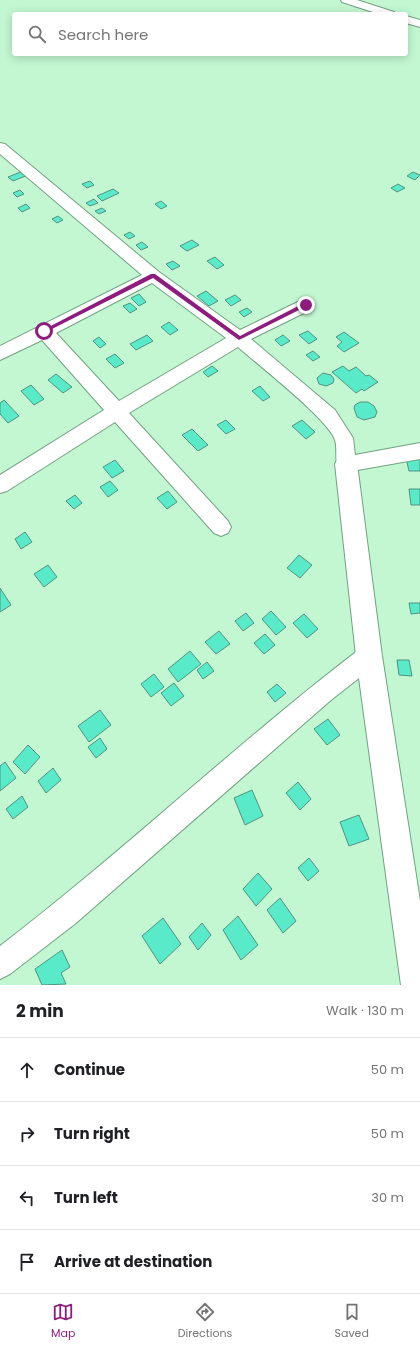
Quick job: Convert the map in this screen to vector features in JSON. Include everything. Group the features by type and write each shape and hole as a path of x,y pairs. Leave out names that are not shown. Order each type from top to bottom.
{"street":[{"path":"346,0 384,12"},
{"path":"408,20 419,23"},
{"path":"0,146 153,276 239,338 328,415 344,438 369,656 417,985"},
{"path":"0,354 153,276"},
{"path":"0,485 116,412 239,338 306,305"},
{"path":"44,331 221,528"},
{"path":"346,464 420,451"},
{"path":"0,964 66,913 323,692 369,656"}],"building":[{"path":"23,171 28,175 13,181 8,177"},
{"path":"413,172 420,175 415,180 407,176"},
{"path":"90,181 94,185 87,188 82,184"},
{"path":"398,184 405,188 397,192 391,188"},
{"path":"113,189 119,193 102,201 97,196"},
{"path":"20,190 24,194 17,197 13,193"},
{"path":"94,199 98,203 90,206 86,203"},
{"path":"161,201 167,206 161,209 155,204"},
{"path":"26,204 30,208 22,212 18,208"},
{"path":"102,208 106,211 99,214 95,211"},
{"path":"58,216 63,220 57,223 52,219"},
{"path":"130,232 135,236 129,239 124,235"},
{"path":"192,240 199,245 187,251 180,246"},
{"path":"142,242 148,247 141,250 136,245"},
{"path":"215,257 224,265 217,269 207,261"},
{"path":"173,261 180,266 172,270 166,264"},
{"path":"206,291 218,301 209,306 197,296"},
{"path":"139,294 146,302 139,306 131,298"},
{"path":"235,295 241,300 231,306 225,300"},
{"path":"130,303 137,309 130,313 123,306"},
{"path":"247,308 252,312 244,317 239,312"},
{"path":"169,322 178,330 170,335 161,327"},
{"path":"308,331 317,339 309,344 299,335"},
{"path":"344,332 359,343 344,352 337,346 342,342 336,337"},
{"path":"147,335 153,341 136,350 130,344"},
{"path":"283,335 290,341 281,346 275,340"},
{"path":"99,337 106,344 100,348 93,341"},
{"path":"313,351 320,357 313,361 306,355"},
{"path":"115,354 124,363 115,368 106,359"},
{"path":"212,366 218,371 208,377 203,372"},
{"path":"343,366 349,371 356,367 366,376 369,375 378,382 364,391 362,389 356,393 332,372"},
{"path":"323,373 331,375 334,379 333,383 326,386 319,384 317,378"},
{"path":"56,374 72,387 63,393 48,380"},
{"path":"31,385 44,399 34,405 21,391"},
{"path":"260,386 270,397 263,401 252,391"},
{"path":"4,400 19,416 8,423 0,414 0,403"},
{"path":"360,402 368,402 374,406 377,412 375,417 364,420 357,417 354,408 355,405"},
{"path":"226,420 235,429 226,434 217,425"},
{"path":"302,420 315,432 306,439 292,426"},
{"path":"192,429 208,445 198,451 182,435"},
{"path":"406,458 420,458 420,471 409,471"},
{"path":"115,460 124,471 112,478 103,467"},
{"path":"110,481 118,490 108,497 100,487"},
{"path":"409,489 420,489 420,505 411,505"},
{"path":"168,491 177,502 167,509 157,498"},
{"path":"75,495 82,503 74,509 66,501"},
{"path":"25,532 32,542 21,549 15,539"},
{"path":"299,555 312,565 300,578 287,568"},
{"path":"48,565 57,577 44,587 34,574"},
{"path":"0,588 11,605 0,612"},
{"path":"409,603 420,603 420,613 411,614"},
{"path":"271,611 286,627 276,635 262,619"},
{"path":"246,613 254,623 243,631 235,621"},
{"path":"304,614 318,629 307,638 293,623"},
{"path":"219,631 230,644 216,654 205,642"},
{"path":"265,634 275,645 264,654 254,643"},
{"path":"190,651 201,664 178,682 168,669"},
{"path":"397,660 409,660 412,676 399,675"},
{"path":"207,662 214,671 203,679 197,670"},
{"path":"154,674 164,687 151,697 141,684"},
{"path":"174,683 184,696 171,706 161,693"},
{"path":"277,684 286,693 275,702 267,692"},
{"path":"100,710 111,725 89,742 78,726"},
{"path":"328,719 340,735 327,745 314,729"},
{"path":"100,738 107,749 96,758 88,747"},
{"path":"28,745 40,757 25,774 13,762"},
{"path":"5,762 16,778 0,791 0,766"},
{"path":"53,768 61,780 46,793 38,781"},
{"path":"298,782 311,799 300,810 286,793"},
{"path":"252,790 263,816 245,825 234,798"},
{"path":"22,796 28,807 13,819 6,809"},
{"path":"359,815 369,839 349,846 340,822"},
{"path":"309,858 319,871 308,881 298,868"},
{"path":"258,873 272,889 256,906 243,889"},
{"path":"280,898 296,921 283,933 267,910"},
{"path":"238,916 258,945 241,960 223,930"},
{"path":"163,918 181,944 160,964 142,936"},
{"path":"202,923 211,935 198,950 189,937"},
{"path":"62,950 70,967 61,973 66,984 42,985 35,969"}],"route":[{"path":"44,331 153,276 239,338 306,305"}]}
